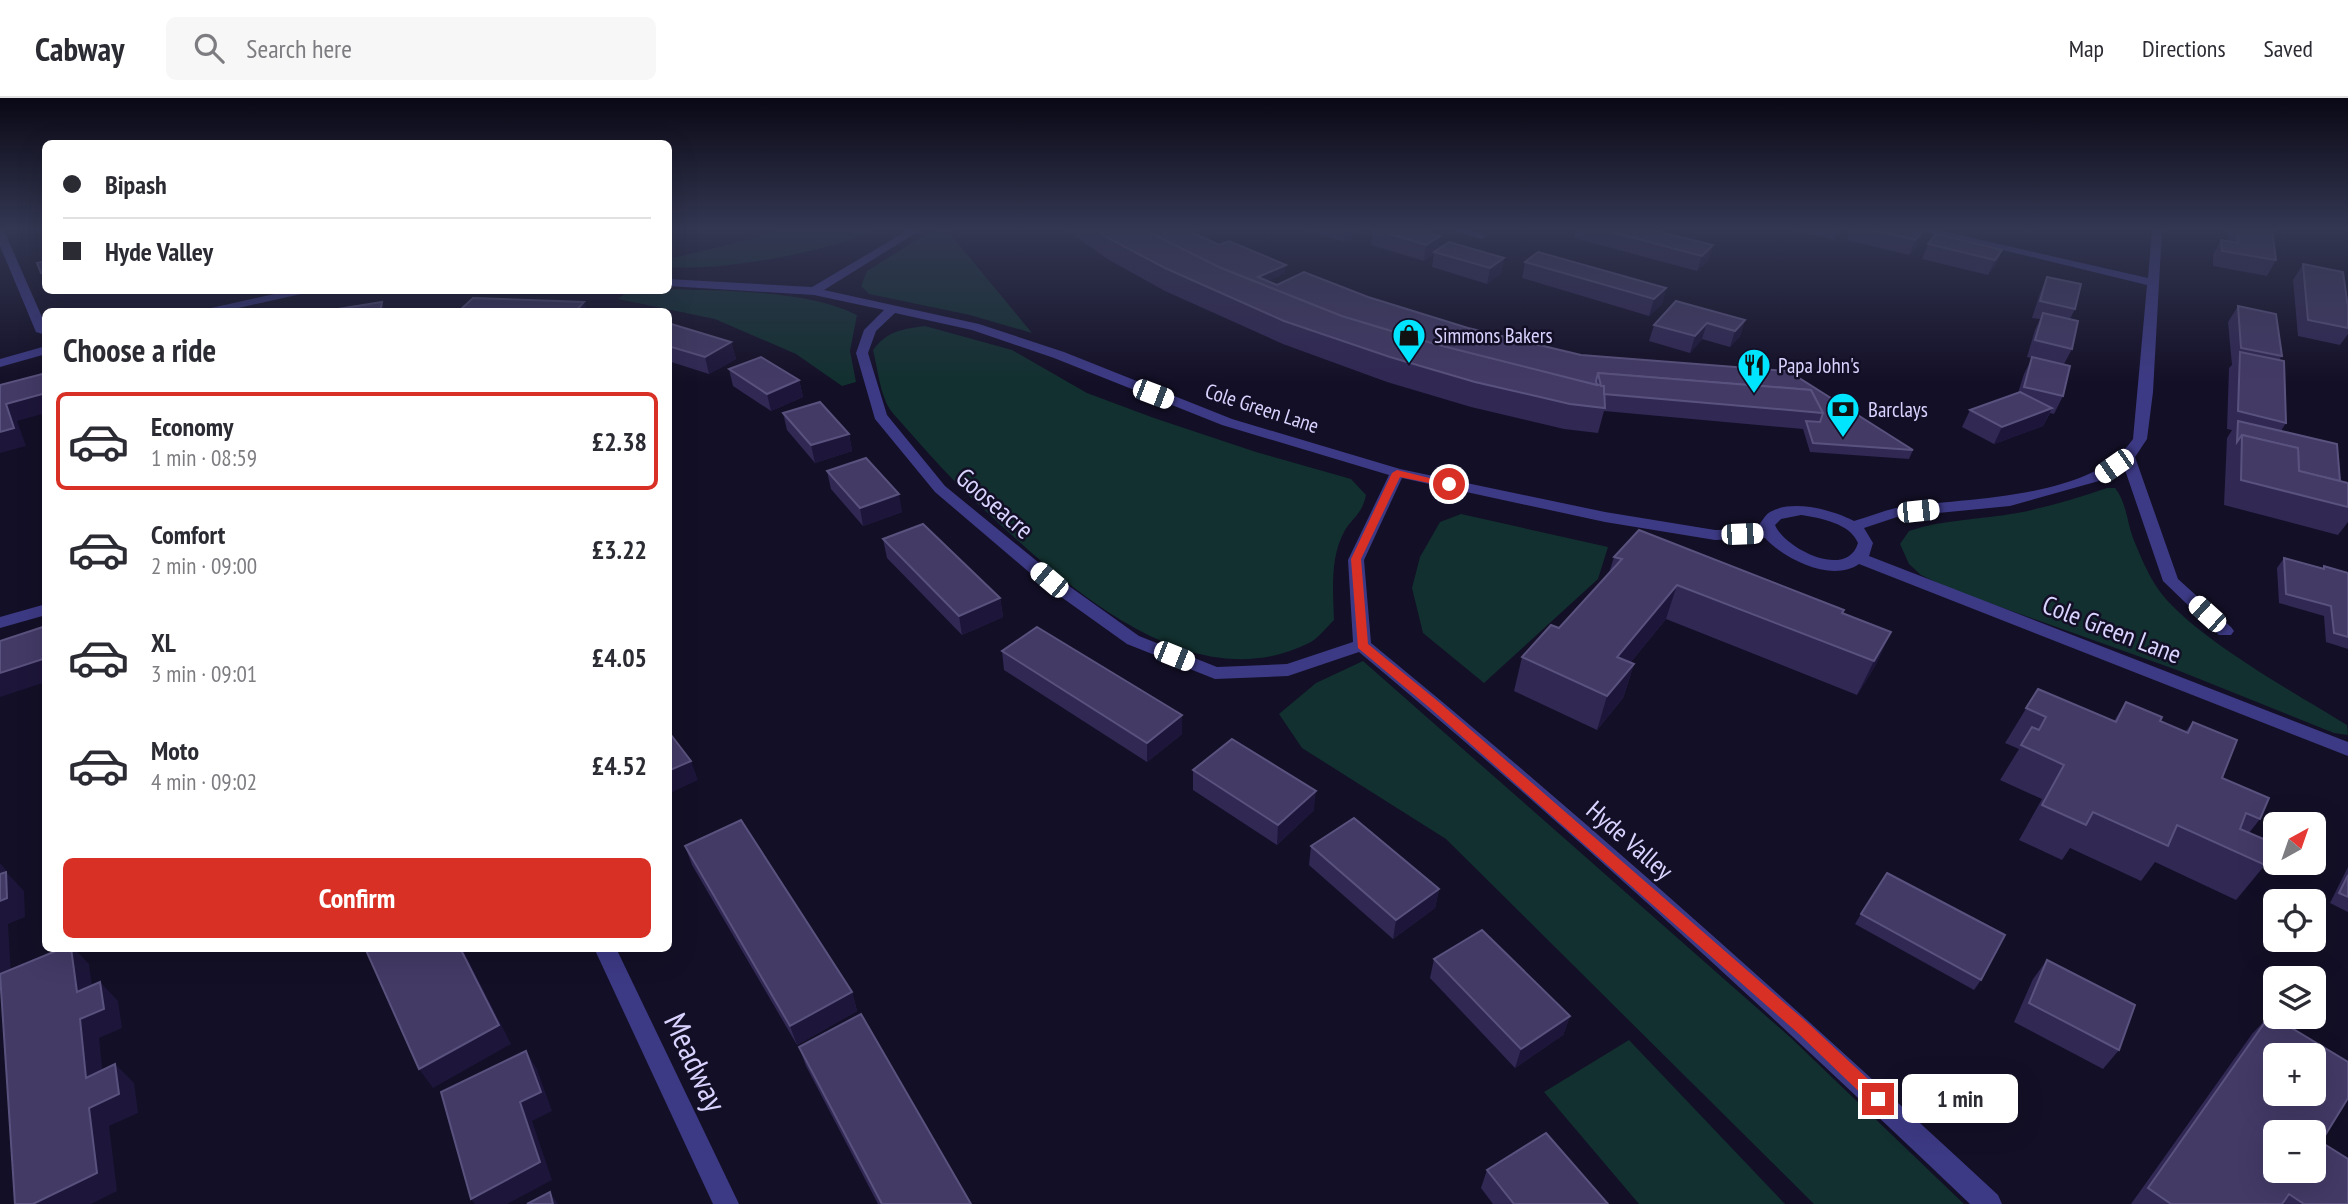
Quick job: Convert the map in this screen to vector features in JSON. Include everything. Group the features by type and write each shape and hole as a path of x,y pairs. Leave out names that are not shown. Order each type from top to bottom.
{"street":[{"path":"20,281 41,332"},
{"path":"814,291 831,281"},
{"path":"2141,281 2155,284"},
{"path":"1853,527 1895,513 2010,501 2101,476 2128,457 2140,439 2155,281"},
{"name":"Cole Green Lane","path":"672,282 814,291 975,327 1021,341 1227,422 1397,473 1605,517 1716,535 1768,533"},
{"path":"235,294 240,302"},
{"path":"215,308 289,294"},
{"name":"Gooseacre","path":"892,309 870,331 862,353 880,416 940,489 1049,580 1133,640 1215,673 1289,670 1362,645"},
{"path":"0,363 42,351"},
{"path":"2128,457 2171,581 2225,631"},
{"path":"1362,645 1356,559 1397,473"},
{"path":"1788,511 1822,513 1853,527 1865,544 1864,552 1858,558 1836,563 1807,560 1789,553 1775,543 1768,533 1770,519 1788,511"},
{"name":"Cole Green Lane","path":"1858,558 2348,748"},
{"path":"0,623 42,610"},
{"name":"Hyde Valley","path":"1362,645 1436,706 1804,1030 1990,1204"},
{"name":"Meadway","path":"607,952 726,1204"}],"green space":[{"path":"863,281 989,281 1032,333 970,315 869,294 861,286"},
{"path":"672,289 765,293 837,307 857,315 850,351 856,382 842,386 796,354 715,319 618,299 625,294 672,294"},
{"path":"925,326 1012,350 1087,393 1154,418 1256,452 1351,479 1366,495 1360,511 1344,532 1336,553 1333,575 1334,620 1311,642 1265,657 1219,658 1174,646 1130,625 1087,598 968,495 887,405 873,350 890,335"},
{"path":"2115,488 2119,493 2143,562 2156,586 2171,604 2192,624 2244,662 2347,725 2348,735 2334,733 2177,670 1950,589 1921,575 1909,564 1900,544 1909,531 1922,527 2029,511"},
{"path":"1461,514 1608,547 1598,579 1484,683 1423,633 1412,588 1420,557 1440,522"},
{"path":"1363,661 1791,1038 1964,1204 1814,1204 1446,839 1302,748 1279,714 1316,683"},
{"path":"1629,1040 1785,1204 1639,1204 1544,1092"}],"building":[{"path":"1193,281 1253,281 1342,316 1435,344 1604,386 1605,408 1570,404 1475,382 1284,321"},
{"path":"1253,281 1267,281 1277,285 1286,281 1326,281 1368,297 1468,328 1581,355 1788,371 1913,450 1813,443 1806,421 1820,422 1823,413 1811,390 1598,373 1597,385 1435,344 1342,316"},
{"path":"1590,281 1640,281 1666,288 1654,299"},
{"path":"2046,281 2081,284 2075,309 2040,301"},
{"path":"2304,281 2344,281 2348,328 2308,320"},
{"path":"473,298 584,302 579,308 462,308"},
{"path":"1676,301 1745,320 1735,331 1707,323 1695,336 1654,325"},
{"path":"382,302 381,308 344,308"},
{"path":"2238,306 2276,314 2282,356 2241,348"},
{"path":"2043,313 2078,321 2072,349 2035,340"},
{"path":"672,324 731,342 705,357 672,347"},
{"path":"2240,352 2284,361 2286,423 2238,411"},
{"path":"761,357 799,380 767,394 729,369"},
{"path":"2032,357 2070,366 2063,396 2024,387"},
{"path":"1598,373 1811,390 1823,413 1604,394 1604,386 1601,386"},
{"path":"42,374 42,394 6,404 14,428 0,432 0,385"},
{"path":"2020,392 2052,408 2002,427 1970,410"},
{"path":"820,402 849,434 811,445 783,413"},
{"path":"2238,421 2337,444 2340,481 2299,471 2298,448 2242,435 2237,442"},
{"path":"2242,435 2298,448 2299,471 2348,483 2348,507 2241,480"},
{"path":"866,458 899,494 860,508 827,471"},
{"path":"923,524 1000,598 959,616 883,539"},
{"path":"1639,530 1844,610 1842,613 1891,632 1874,661 1677,585 1617,657 1634,664 1607,696 1522,657 1551,625 1559,628 1622,559 1614,557"},
{"path":"2284,558 2348,573 2348,637 2334,633 2331,606 2286,594"},
{"path":"42,627 42,659 0,673 0,641"},
{"path":"1037,627 1182,715 1147,743 1002,651"},
{"path":"2038,689 2116,722 2126,702 2162,717 2160,721 2188,733 2193,722 2237,740 2222,778 2269,798 2260,819 2246,813 2240,829 2263,839 2263,864 2177,825 2168,846 2093,812 2086,825 2042,805 2064,765 2021,745 2032,727 2039,730 2046,717 2026,708"},
{"path":"672,736 691,761 672,769"},
{"path":"1232,739 1316,791 1278,825 1193,770"},
{"path":"1354,818 1439,889 1396,920 1311,846"},
{"path":"741,820 852,992 790,1026 685,846"},
{"path":"6,872 7,898 0,901 0,874"},
{"path":"1887,873 2005,935 1981,980 1861,914"},
{"path":"2348,875 2348,897 2339,893"},
{"path":"1482,930 1570,1016 1521,1049 1434,959"},
{"path":"53,952 72,952 77,992 100,982 104,1009 80,1019 86,1078 115,1064 119,1094 89,1108 97,1173 33,1204 15,1204 0,974"},
{"path":"367,952 462,952 499,1025 419,1069"},
{"path":"2047,960 2135,1005 2119,1050 2029,1003"},
{"path":"861,1014 971,1204 882,1204 799,1047"},
{"path":"2263,1025 2263,1029 2293,1029 2316,1043 2263,1043 2263,1106 2326,1106 2326,1049 2348,1062 2348,1098 2326,1134 2326,1120 2263,1120 2263,1183 2326,1183 2326,1145 2348,1159 2348,1204 2304,1204 2289,1194 2282,1204 2171,1204 2148,1188"},
{"path":"526,1051 541,1092 520,1102 540,1162 471,1199 441,1092"},
{"path":"1546,1133 1608,1204 1514,1204 1487,1170"},
{"path":"550,1192 553,1204 527,1204"}],"place":[{"name":"Simmons Bakers","path":"1409,365"},
{"name":"Papa John's","path":"1754,395"},
{"name":"Barclays","path":"1843,439"}],"route":[{"path":"1449,484 1397,473 1356,559 1362,645 1436,706 1804,1030 1878,1099"}]}
